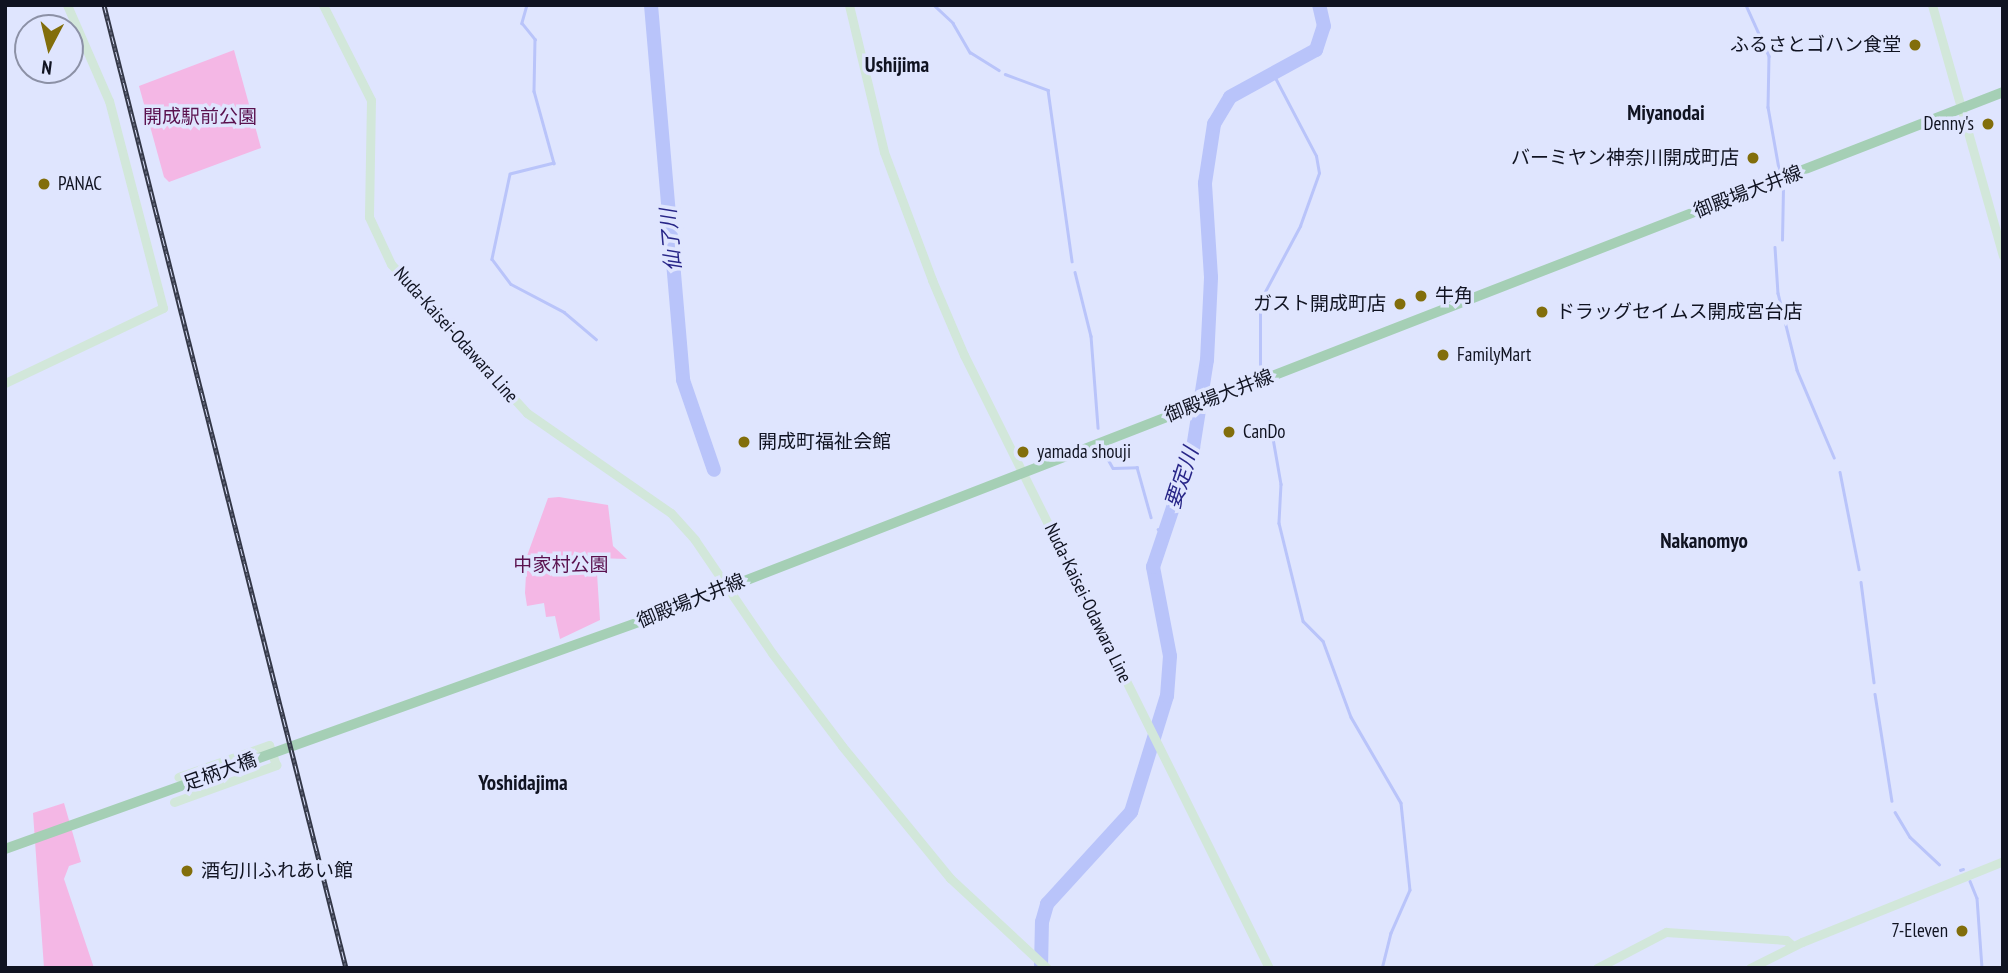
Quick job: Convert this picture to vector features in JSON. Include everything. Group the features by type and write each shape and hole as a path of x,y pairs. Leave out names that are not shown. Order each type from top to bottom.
{"main road":[{"name":"御殿場大井線","path":"435,697 1024,473 2003,92"},
{"name":"足柄大橋","path":"5,849 435,697"}],"street":[{"path":"5,383 163,308 108,101 67,5"},
{"name":"Nuda-Kaisei-Odawara Line","path":"323,5 372,100 369,217 391,264 527,413 671,513 842,746 950,878 1046,967"},
{"name":"Nuda-Kaisei-Odawara Line","path":"849,5 869,98 907,221 964,355 1269,968"},
{"path":"1932,5 2003,256"},
{"path":"174,802 276,765 270,745 178,777"},
{"path":"1750,968 1793,946 2003,861"},
{"path":"1597,968 1666,932 1786,940 1793,946"}],"green space":[{"name":"開成駅前公園","path":"234,50 261,148 169,182 164,177 139,86"},
{"name":"中家村公園","path":"559,497 608,505 613,546 627,559 596,558 600,620 560,639 555,616 546,617 544,603 527,606 525,593 527,556 548,498"},
{"path":"64,803 81,862 69,866 64,879 94,968 44,968 33,813"}],"waterway":[{"path":"527,5 522,23 535,39 534,91 554,163 510,174 492,259 511,284 564,312 596,339"},
{"name":"仙了川","path":"651,5 683,380 714,470"},
{"path":"934,5 953,23 970,52 999,70"},
{"name":"要定川","path":"1041,968 1042,922 1047,904 1131,812 1167,696 1170,656 1153,567 1193,448 1207,360 1211,277 1205,183 1214,124 1230,97 1316,50 1324,26 1319,5"},
{"path":"1746,5 1769,56 1768,107 1779,169"},
{"path":"1005,74 1048,90 1072,261"},
{"path":"1260,365 1260,301 1300,226 1319,173 1316,156 1274,76"},
{"path":"1782,240 1783,190"},
{"path":"1775,247 1778,293 1797,370 1834,457"},
{"path":"1075,272 1091,336 1098,428"},
{"path":"1270,421 1281,484 1279,523 1303,621 1323,641 1351,717 1401,803 1410,890 1391,933 1382,968"},
{"path":"1104,452 1113,468 1137,467 1151,517"},
{"path":"1840,472 1859,569"},
{"name":"要定川","path":"1158,529 1163,536"},
{"path":"1861,582 1874,682"},
{"path":"1875,694 1892,801"},
{"path":"1895,812 1910,837 1939,864"},
{"path":"1970,881 1977,898 1982,968"}],"railway":[{"path":"104,5 346,968"}],"place":[{"name":"ふるさとゴハン食堂","path":"1915,45"},
{"name":"Denny's","path":"1988,124"},
{"name":"バーミヤン神奈川開成町店","path":"1753,158"},
{"name":"PANAC","path":"44,184"},
{"name":"牛角","path":"1421,296"},
{"name":"ガスト開成町店","path":"1400,304"},
{"name":"ドラッグセイムス開成宮台店","path":"1542,312"},
{"name":"FamilyMart","path":"1443,355"},
{"name":"CanDo","path":"1229,432"},
{"name":"開成町福祉会館","path":"744,442"},
{"name":"yamada shouji","path":"1023,452"},
{"name":"酒匂川ふれあい館","path":"187,871"},
{"name":"7-Eleven","path":"1962,931"}],"district":[{"name":"Ushijima","path":"897,65"},
{"name":"Miyanodai","path":"1666,113"},
{"name":"Nakanomyo","path":"1704,541"},
{"name":"Yoshidajima","path":"523,783"}]}
